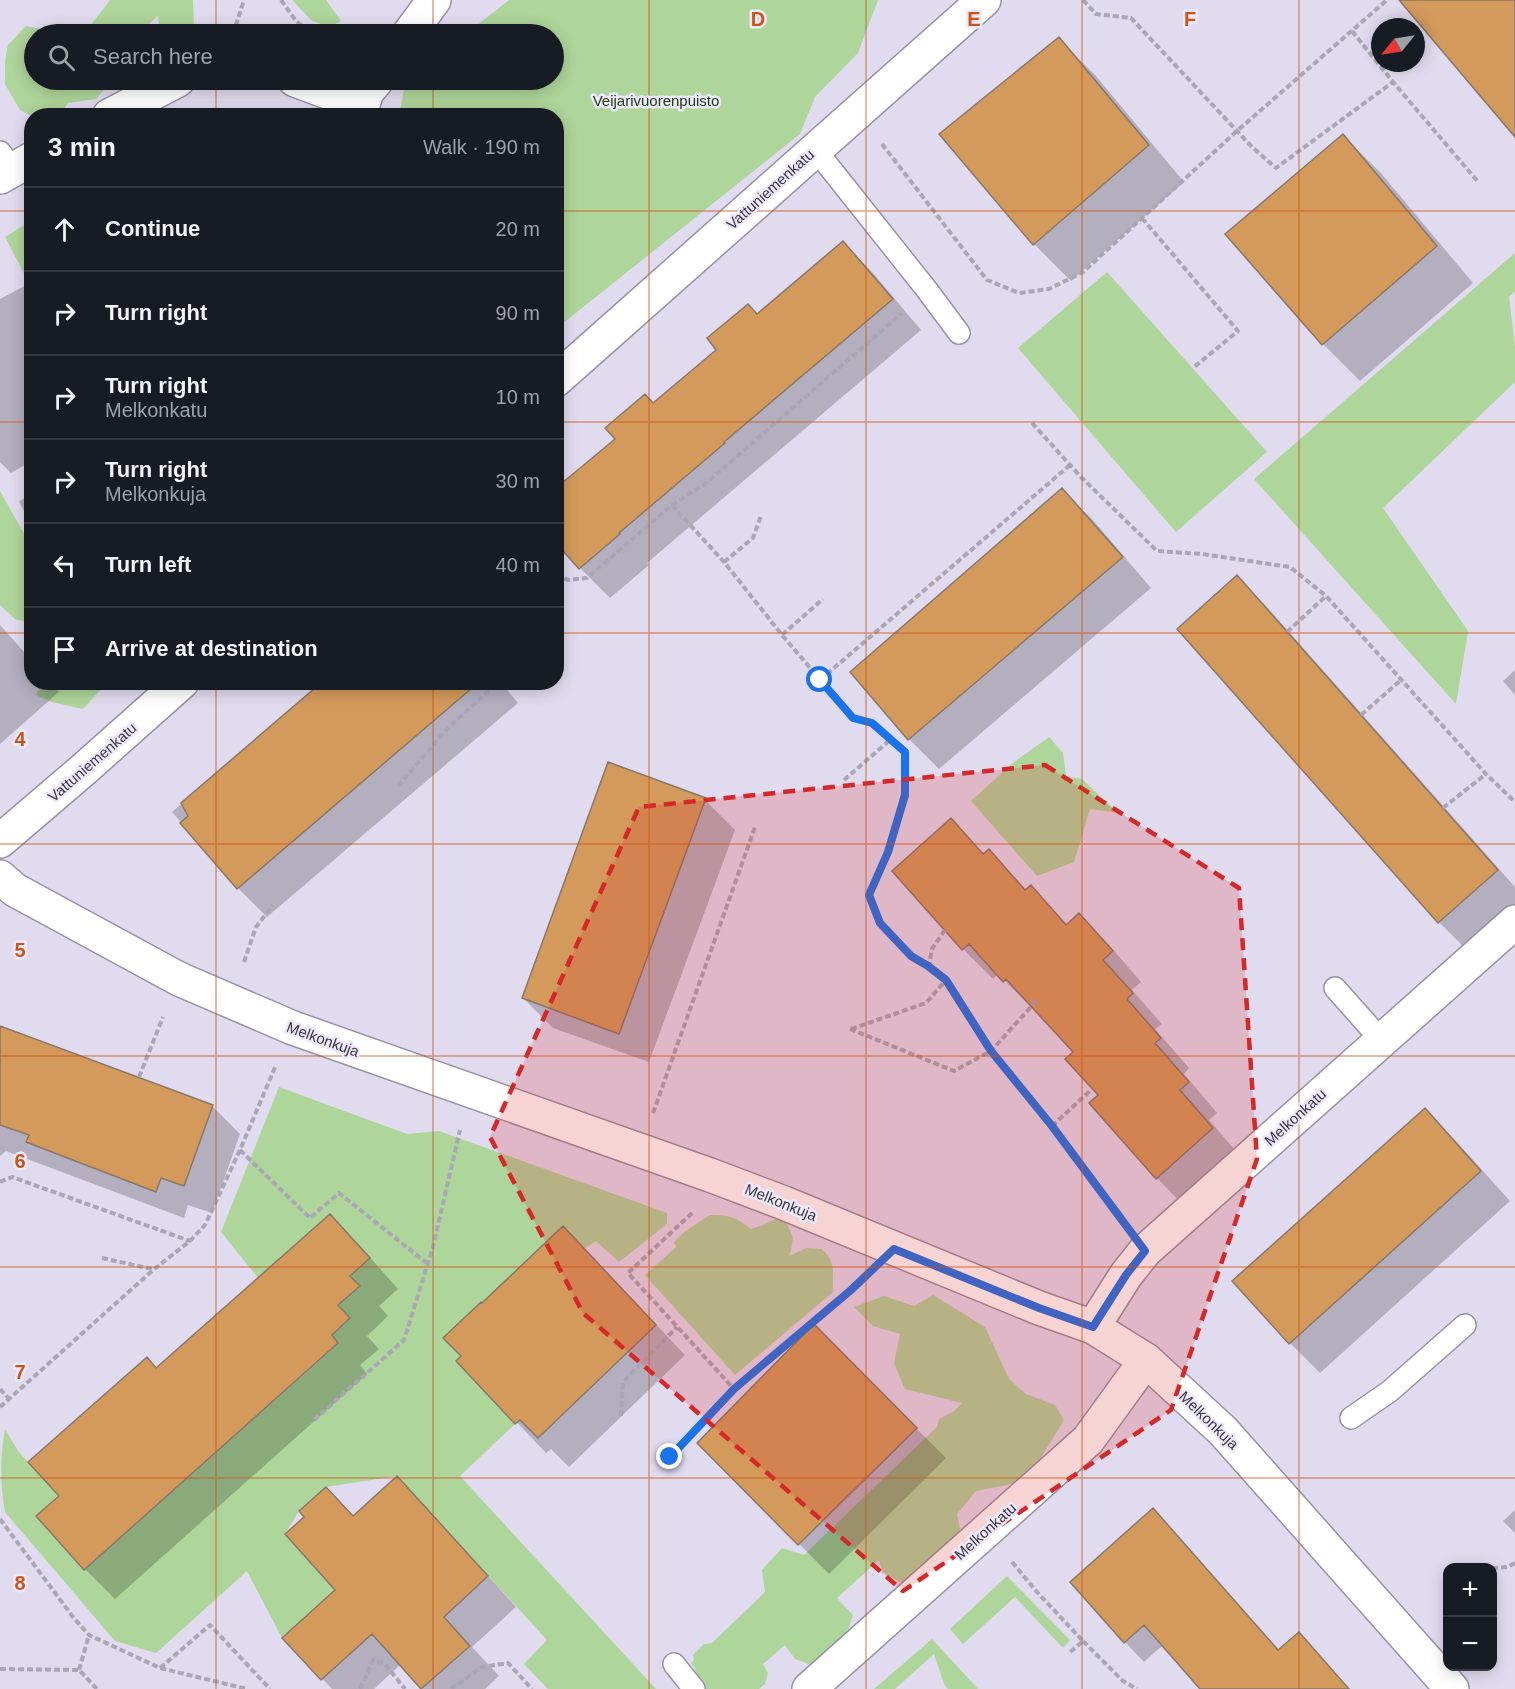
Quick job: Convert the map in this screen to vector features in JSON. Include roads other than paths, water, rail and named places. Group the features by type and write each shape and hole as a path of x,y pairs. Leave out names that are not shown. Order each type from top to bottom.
{"street":[{"path":"416,24 434,0"},
{"name":"Vattuniemenkatu","path":"564,373 984,0"},
{"path":"125,108 159,90"},
{"path":"330,90 366,100"},
{"name":"Vattuniemenkatu","path":"0,841 172,690"},
{"name":"Melkonkuja","path":"0,877 15,890 179,979 293,1028 710,1175 1039,1308 1093,1327 1146,1360 1223,1431 1452,1689"},
{"name":"Melkonkatu","path":"1093,1327 1126,1275 1145,1251 1515,922"},
{"name":"Melkonkatu","path":"809,1689 1088,1440 1146,1360"}],"lane":[{"path":"815,149 959,333"},
{"path":"1335,988 1382,1041"},
{"path":"1351,1418 1390,1391 1465,1325"},
{"path":"674,1664 694,1689"}],"park label":[{"name":"Veijarivuorenpuisto","path":"656,100"}]}
